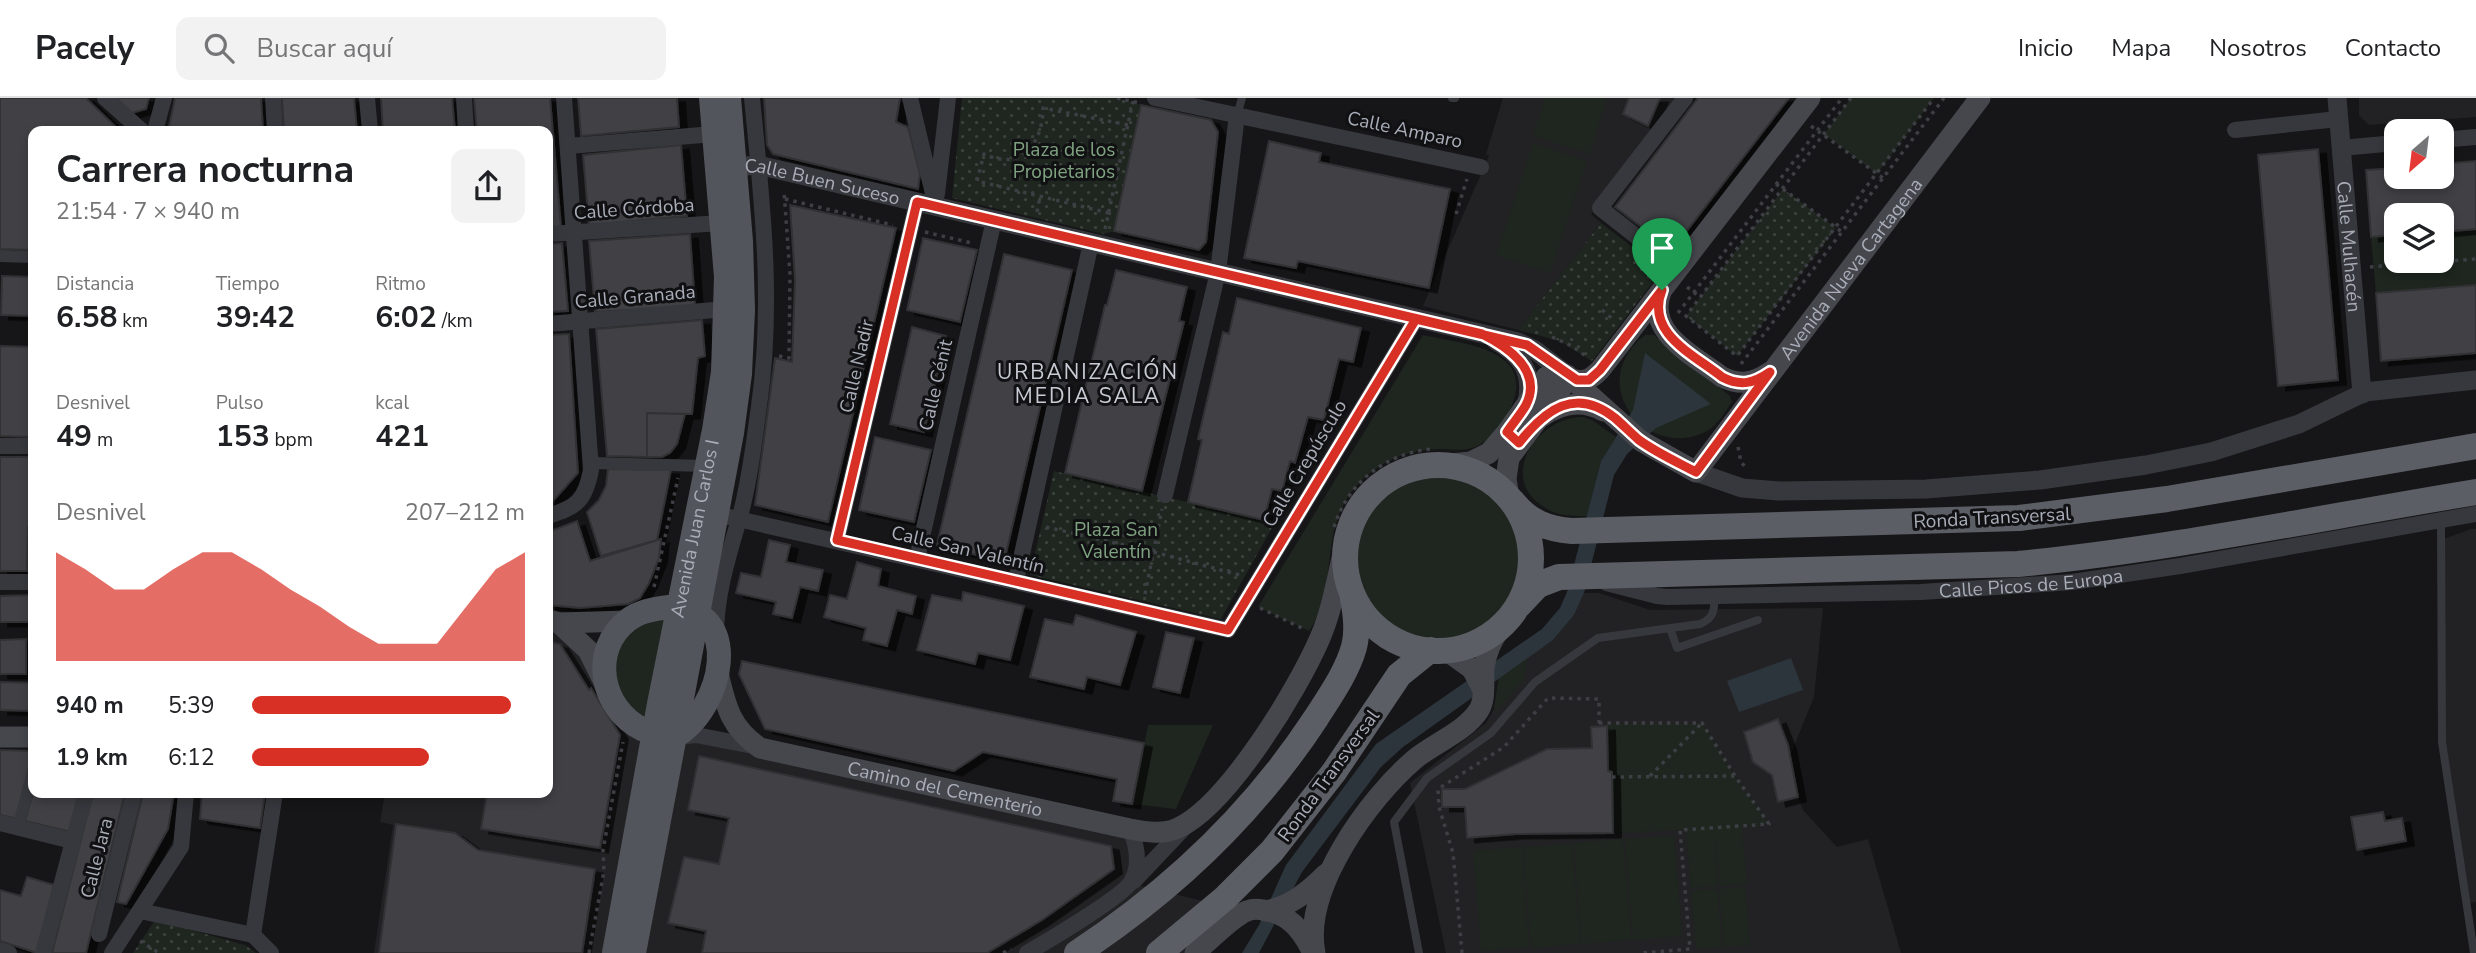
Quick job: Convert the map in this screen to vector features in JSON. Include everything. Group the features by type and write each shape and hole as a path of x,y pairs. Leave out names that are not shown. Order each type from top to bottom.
{"highway":[{"name":"Ronda Transversal","path":"1511,499 1525,516 1538,524 1572,531 2019,518 2167,499 2476,446"},
{"path":"1077,953 1124,922 1195,863 1233,826 1271,781 1325,702 1352,652 1356,625 1346,571 1346,541 1359,509 1383,482 1407,470 1431,464 1459,467 1495,484 1511,499 1527,530 1532,554 1529,580 1519,605"},
{"path":"1352,594 1361,610 1380,631 1410,647 1439,651 1471,645 1500,629 1529,593 1543,582 1559,578 1948,567 2054,560 2199,541 2476,492"},
{"name":"Ronda Transversal","path":"1159,953 1226,898 1272,851 1334,772 1399,675 1439,651"}],"main road":[{"name":"Avenida Juan Carlos I","path":"711,98 722,223 726,309 723,372 707,466 718,514"},
{"name":"Avenida Juan Carlos I","path":"614,953 664,735 687,610 718,514 732,433 742,343 746,166 729,98"},
{"path":"1442,465 1471,462 1489,453 1546,377 1556,372 1583,382 1595,375 1810,98"},
{"name":"Avenida Nueva Cartagena","path":"1696,472 1980,98"},
{"path":"1662,290 1657,312 1662,327 1673,339 1722,377 1731,382 1748,383 1770,372"},
{"path":"1570,377 1652,448 1696,472"},
{"path":"1511,499 1506,479 1507,465 1570,377"},
{"path":"1534,424 1553,409 1574,404 1598,408 1614,417"},
{"path":"605,684 603,669 606,653 615,634 638,610 653,604 667,586 675,552 718,514"},
{"path":"1192,819 1228,783 1257,746 1296,686 1324,625 1346,541"},
{"path":"553,621 659,608 687,610 707,620 716,638 718,673 727,708 738,731 760,748"},
{"path":"553,621 588,650 622,714 642,729 664,735 683,732 698,715 718,673"},
{"path":"1314,953 1315,913 1332,868 1361,820 1387,788 1415,760 1474,716 1481,705 1486,655 1500,629"},
{"path":"1439,651 1472,669 1483,690"},
{"name":"Avenida Juan Carlos I","path":"634,953 664,735"},
{"path":"0,737 28,737"},
{"name":"Camino del Cementerio","path":"760,748 1130,829 1162,832 1178,828 1192,819"},
{"path":"1266,911 1301,896 1332,868"},
{"path":"1195,953 1245,911 1266,911 1282,915 1300,929 1314,953"}],"street":[{"path":"105,98 136,126"},
{"path":"156,126 164,98"},
{"path":"273,98 275,126"},
{"path":"367,98 370,126"},
{"path":"464,98 466,126"},
{"path":"553,514 573,508 587,490 591,463 564,98"},
{"name":"Avenida Juan Carlos I","path":"746,166 752,98"},
{"path":"910,98 927,204"},
{"name":"Calle Nadir","path":"837,540 927,204 948,98"},
{"name":"Calle Amparo","path":"1156,98 1481,166"},
{"path":"1678,269 1600,208 1685,98"},
{"name":"Calle Mulhacén","path":"2337,98 2362,394"},
{"path":"1165,495 1218,272 1237,115"},
{"path":"2235,130 2338,119"},
{"path":"569,146 714,134"},
{"path":"2454,139 2476,137"},
{"path":"2341,148 2384,144"},
{"name":"Calle Buen Suceso","path":"746,166 994,220 1098,238 1218,272 1527,345 1570,377"},
{"name":"Calle Cénit","path":"917,559 994,220"},
{"name":"Calle Córdoba","path":"553,234 722,223"},
{"path":"1016,581 1098,238"},
{"path":"0,256 28,257"},
{"name":"Calle Granada","path":"553,324 726,309"},
{"name":"Calle Crepúsculo","path":"1228,630 1416,319"},
{"path":"1482,334 1513,352 1525,368 1530,379 1527,403"},
{"path":"1696,472 1742,488 1779,491 1926,489 2049,478 2146,465 2211,452 2298,424 2362,394 2392,388 2476,380"},
{"path":"0,446 28,446"},
{"path":"591,463 707,466"},
{"name":"Avenida Juan Carlos I","path":"716,638 716,615 733,534 718,514"},
{"name":"Calle San Valentín","path":"718,514 1228,630"},
{"name":"Calle Picos de Europa","path":"1584,577 1657,596 1921,592 2072,582 2476,514"},
{"path":"0,582 28,582"},
{"name":"Camino del Cementerio","path":"664,735 696,734 760,748"},
{"path":"18,828 28,790"},
{"path":"43,953 85,798"},
{"name":"Calle Jara","path":"99,934 133,798"},
{"path":"112,953 181,847 186,798"},
{"path":"253,935 274,798"},
{"path":"1027,953 1131,884 1192,819"},
{"path":"0,823 72,841"},
{"path":"1130,829 1138,856 1131,884"},
{"path":"140,911 253,935 271,953"},
{"path":"0,950 9,953"}],"lane":[{"path":"1237,115 1242,98"},
{"path":"2441,522 2442,742 2474,953"},
{"path":"1419,953 1394,822 1427,778 1491,733 1535,682 1598,638 1688,626 1709,620 1714,614 1715,596"},
{"path":"1670,628 1677,648 1758,620"}],"path":[{"path":"1674,320 1842,98"},
{"path":"1851,98 1686,316 1737,356 1934,98"},
{"path":"1737,369 1944,98"},
{"path":"1098,238 1109,213 1133,102"},
{"path":"1109,213 977,181 984,154 1005,160 1030,149 1040,135 1043,108 1128,125"},
{"path":"1795,117 1818,129 1883,178"},
{"path":"1776,184 1842,232"},
{"path":"2369,267 2476,258"},
{"path":"1602,310 1620,324"},
{"path":"1548,336 1572,346 1591,360"},
{"path":"1729,428 1739,435 1741,461 1750,472"},
{"path":"638,610 657,583 680,465"},
{"path":"1142,610 1165,495"},
{"path":"1029,523 1258,580"},
{"path":"1462,953 1453,853 1439,807 1438,789 1504,747 1548,698 1599,699 1599,725 1702,723"},
{"path":"1650,776 1702,723"},
{"path":"1642,953 1690,949 1680,830 1769,824 1702,723"},
{"path":"589,953 604,871 603,850 624,735"},
{"path":"1612,777 1735,776"}],"shaded area":[{"path":"1503,98 1680,98 1591,214 1601,223 1518,330 1423,306 1489,156 1486,154"},
{"path":"2359,98 2476,98 2476,117 2384,119 2384,124 2369,125 2359,115"},
{"path":"1645,353 1711,404 1656,428 1627,454 1614,475 1584,593 1574,615 1553,640 1403,747 1381,767 1302,872 1259,953 1242,953 1259,925 1286,865 1376,744 1542,629 1560,608 1567,592 1601,461 1633,410"},
{"path":"2476,529 2476,902 2467,904 2442,742 2441,540"},
{"path":"1584,593 1599,593 1650,610 1823,608 1814,697 1790,756 1798,797 1803,810 1837,847 1868,839 1901,953 1446,953 1410,783 1486,723 1494,709 1499,677 1553,640 1574,615","holes":["1607,723 1702,723 1768,823 1613,833 1612,772 1608,771"]},
{"path":"553,621 559,623 622,714 1130,829 1132,884 1245,911 1195,953 374,953 393,825 380,822 384,798 553,798"},
{"path":"1791,658 1803,690 1739,712 1727,681"}],"green space":[{"name":"Plaza de los Propietarios","path":"962,98 1117,98 1141,105 1114,231 1104,234 952,198"},
{"path":"1545,98 1607,98 1590,154 1533,136"},
{"path":"1851,98 1934,98 1877,174 1824,134"},
{"path":"1533,143 1587,161 1550,273 1496,255"},
{"path":"1783,189 1836,228 1737,356 1686,316"},
{"path":"1601,223 1662,270 1592,361 1560,341 1518,330"},
{"path":"2476,229 2476,285 2376,293 2371,237 2384,236 2384,273 2454,273 2454,231"},
{"path":"1423,335 1475,346 1505,361 1514,372 1516,387 1505,418 1493,434 1477,446 1463,450 1440,449 1407,454 1376,468 1359,483 1346,500 1338,519 1324,595 1319,613 1309,631 1258,607"},
{"path":"1645,335 1654,335 1730,396 1732,402 1721,418 1707,431 1685,438 1664,436 1645,427 1631,413 1622,396 1620,375 1627,355"},
{"path":"1583,417 1616,437 1601,461 1587,516 1561,515 1546,508 1530,495 1524,481 1523,466 1538,437 1566,419"},
{"path":"1438,465 1474,472 1504,492 1524,522 1531,558 1524,594 1504,624 1474,644 1438,651 1402,644 1372,624 1352,594 1345,558 1352,522 1372,492 1402,472"},
{"name":"Plaza San Valentín","path":"1054,471 1264,520 1273,526 1221,619 1030,575"},
{"path":"669,607 642,729 622,714 610,644"},
{"path":"1527,658 1524,679 1498,709 1494,709 1499,677"},
{"path":"1607,723 1702,723 1769,824 1742,826 1747,884 1720,886 1715,828 1718,886 1691,888 1686,830 1613,833 1612,772 1608,771"},
{"path":"1148,725 1213,725 1176,809 1132,804"},
{"path":"1674,836 1682,936 1633,940 1625,839"},
{"path":"1623,839 1631,940 1581,944 1574,843"},
{"path":"1572,844 1580,944 1531,948 1523,847"},
{"path":"1522,847 1529,947 1481,951 1473,851"},
{"path":"1745,887 1750,945 1724,947 1719,889"},
{"path":"1717,889 1722,947 1696,949 1691,891"},
{"path":"155,920 245,945 256,953 133,953"}],"building":[{"path":"0,98 86,98 115,126 28,126 28,250 0,249"},
{"path":"116,98 149,98 146,109 132,113"},
{"path":"175,98 261,98 263,126 169,126"},
{"path":"282,98 354,98 357,126 284,126"},
{"path":"381,98 452,98 455,126 383,126"},
{"path":"474,98 550,98 552,126 477,126"},
{"path":"578,98 677,98 679,127 581,136"},
{"path":"764,98 900,98 896,122 908,127 920,174 918,189 773,154 767,145"},
{"path":"1629,98 1660,98 1648,126 1623,114"},
{"path":"1698,98 1789,98 1672,250 1615,207"},
{"path":"1141,105 1211,120 1218,132 1206,242 1199,250 1114,231"},
{"path":"553,133 561,227 553,228"},
{"path":"1269,141 1321,153 1319,162 1450,189 1429,288 1298,261 1296,268 1244,258"},
{"path":"681,145 687,216 589,225 583,155"},
{"path":"2318,149 2338,380 2278,386 2258,155"},
{"path":"2476,161 2476,229 2454,231 2454,203 2384,203 2384,236 2371,237 2366,170 2384,169 2384,189 2454,189 2454,163"},
{"path":"790,205 896,228 828,522 755,505 775,358 792,362 795,280"},
{"path":"690,234 695,306 595,312 589,241"},
{"path":"923,238 977,250 960,322 907,310"},
{"path":"562,243 568,311 553,312 553,244"},
{"path":"1004,254 1072,270 1004,562 937,545"},
{"path":"1116,270 1187,287 1179,321 1184,322 1142,491 1065,473 1105,305"},
{"path":"2,276 28,277 28,316 1,315"},
{"path":"2476,285 2476,353 2381,361 2376,293"},
{"path":"1237,298 1361,328 1353,362 1339,359 1324,420 1308,417 1295,463 1290,461 1282,491 1272,489 1264,520 1188,502 1202,440 1198,439 1223,332 1229,334"},
{"path":"702,320 705,356 698,358 692,414 647,413 647,457 607,456 596,329"},
{"path":"912,327 946,336 924,432 890,424"},
{"path":"569,334 578,473 553,501 553,335"},
{"path":"0,346 28,347 28,437 0,436"},
{"path":"647,413 685,414 677,444 670,453 662,457 647,457"},
{"path":"875,437 931,450 914,522 859,510"},
{"path":"0,457 28,457 27,571 0,571"},
{"path":"608,469 671,470 657,540 601,556 587,512 599,500 606,486"},
{"path":"577,521 590,561 661,539 659,558 640,598 628,604 580,608 553,605 553,530"},
{"path":"769,540 790,545 786,562 823,570 818,591 800,587 792,618 773,614 776,602 736,593 741,573 761,577"},
{"path":"857,562 881,569 878,586 916,596 912,614 897,610 887,646 863,640 866,628 824,617 830,595 847,599"},
{"path":"963,592 1024,606 1010,660 978,653 975,664 917,650 932,595 962,601"},
{"path":"28,595 28,622 0,622 0,596"},
{"path":"1076,615 1136,632 1120,685 1087,677 1084,689 1030,677 1045,619 1073,625"},
{"path":"1166,632 1194,638 1180,693 1153,687"},
{"path":"26,639 26,674 0,674 0,640"},
{"path":"553,642 560,644 620,735 600,848 481,829 486,798 553,798"},
{"path":"742,661 1144,743 1132,804 1113,801 1117,779 983,752 954,771 765,729 739,674"},
{"path":"0,682 28,683 28,711 0,710"},
{"path":"1778,719 1788,745 1798,797 1778,802 1772,775 1753,762 1744,732"},
{"path":"1607,726 1608,771 1612,772 1613,833 1516,834 1467,838 1465,807 1442,807 1442,789 1465,789 1547,749 1592,748 1591,727"},
{"path":"0,750 28,751 28,774 18,819 0,815"},
{"path":"699,756 1111,846 1114,869 1042,920 987,953 702,953 706,931 668,923 684,857 719,864 729,818 688,810"},
{"path":"32,798 79,798 71,832 25,821"},
{"path":"92,798 124,798 86,953 52,953"},
{"path":"142,798 173,798 168,829 126,904 117,902"},
{"path":"202,798 264,798 260,828 200,819"},
{"path":"2383,812 2385,821 2402,818 2406,841 2357,850 2351,817"},
{"path":"396,824 455,833 478,850 595,869 582,953 379,953"},
{"path":"27,877 54,885 37,953 0,941 0,890 21,896"}],"district":[{"name":"URBANIZACIÓN MEDIA SALA","path":"1088,384"}],"route":[{"path":"1662,290 1600,370 1583,382 1572,379 1527,345 1518,342 1482,334 1416,319 1228,630 837,540 917,202 1482,334 1513,352 1530,379 1527,403 1507,432 1519,443 1534,424 1553,409 1564,405 1585,405 1598,408 1614,417 1652,448 1696,472 1770,372 1748,383 1731,382 1722,377 1673,339 1662,327 1657,312 1662,290"}]}
